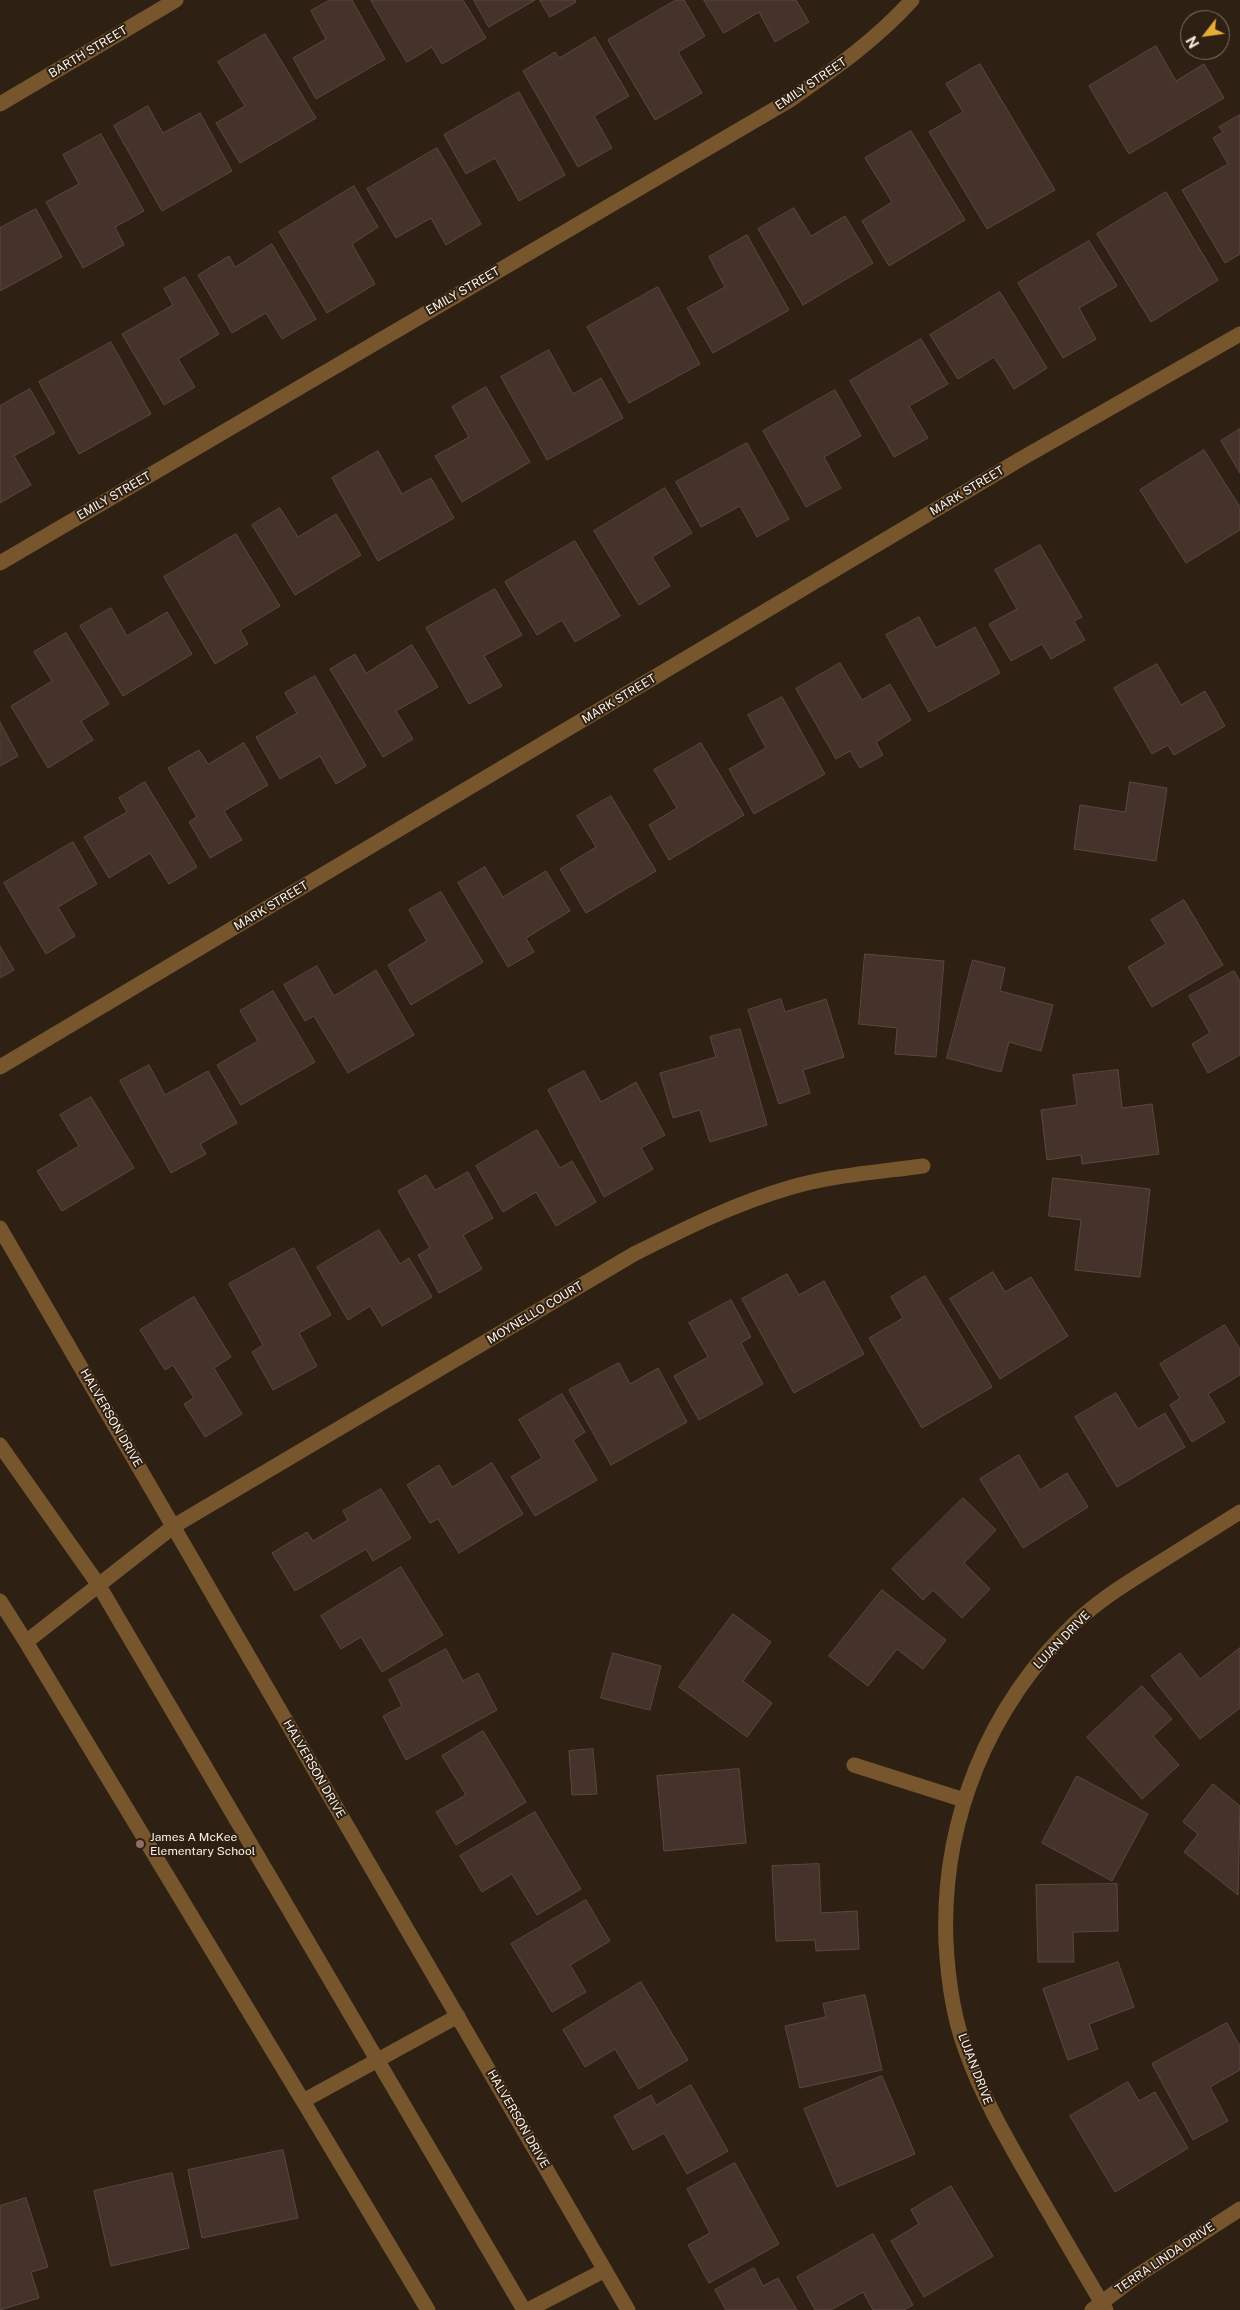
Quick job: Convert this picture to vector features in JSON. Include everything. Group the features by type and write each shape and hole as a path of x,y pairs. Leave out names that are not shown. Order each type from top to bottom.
{"street":[{"name":"BARTH STREET","path":"0,104 176,0"},
{"name":"EMILY STREET","path":"0,563 790,100 853,56 889,26 912,0"},
{"name":"MARK STREET","path":"0,1067 1002,471 1240,334"},
{"name":"MOYNELLO COURT","path":"26,1642 174,1526 634,1254 708,1217 792,1187 835,1178 923,1166"},
{"name":"HALVERSON DRIVE","path":"0,1228 628,2310"},
{"path":"0,1445 98,1584 524,2310"},
{"name":"LUJAN DRIVE","path":"1100,2308 1000,2127 981,2089 965,2048 954,2006 947,1964 947,1878 954,1836 978,1761 997,1722 1020,1686 1046,1652 1077,1621 1109,1594 1240,1512"},
{"path":"0,1601 428,2310"},
{"path":"854,1765 964,1800"},
{"path":"303,2101 458,2016"},
{"name":"TERRA LINDA DRIVE","path":"1100,2308 1138,2274 1240,2208"},
{"path":"528,2310 605,2270"}],"building":[{"path":"330,0 352,0 385,59 316,99 293,58 326,39 311,11"},
{"path":"371,0 463,0 486,38 442,64 432,47 407,62"},
{"path":"474,0 535,0 489,27"},
{"path":"540,0 575,0 576,2 550,17"},
{"path":"676,0 684,0 705,36 678,52 702,93 655,120 608,40"},
{"path":"704,0 796,0 809,22 775,42 759,12 724,33"},
{"path":"265,34 316,118 240,163 216,123 245,106 218,62"},
{"path":"595,37 629,96 594,116 612,148 578,167 523,71 555,52 559,58"},
{"path":"1156,46 1176,81 1204,64 1224,98 1129,154 1089,86"},
{"path":"980,64 1055,190 987,229 929,132 963,112 946,84"},
{"path":"519,92 565,175 519,201 495,158 466,174 444,135"},
{"path":"148,106 163,133 200,113 232,171 162,211 114,126"},
{"path":"1240,115 1240,254 1225,263 1182,190 1228,164 1213,138 1223,132 1219,127"},
{"path":"911,131 965,220 889,266 862,221 892,202 865,158"},
{"path":"101,134 144,211 115,227 124,245 83,268 46,202 79,184 63,155"},
{"path":"437,148 481,224 446,245 431,218 396,238 367,189"},
{"path":"354,186 378,227 352,244 375,284 327,313 279,232"},
{"path":"1166,192 1218,280 1151,322 1097,234"},
{"path":"794,208 811,236 845,216 873,263 803,305 758,229"},
{"path":"36,209 62,257 0,291 0,228"},
{"path":"747,235 789,310 713,353 687,308 725,287 709,257"},
{"path":"1089,241 1117,286 1079,308 1096,339 1063,358 1018,283"},
{"path":"272,244 316,319 282,339 266,313 232,333 198,275 229,256 235,267"},
{"path":"185,277 219,334 178,359 195,387 164,405 122,334 173,305 164,289"},
{"path":"658,287 700,364 629,403 587,327"},
{"path":"1000,292 1047,368 1014,389 994,357 958,379 930,335"},
{"path":"921,339 948,384 909,406 928,438 894,457 850,381"},
{"path":"111,342 151,414 79,454 39,382"},
{"path":"549,350 573,394 601,378 623,418 547,460 501,377"},
{"path":"486,387 530,462 462,502 435,456 469,437 452,407"},
{"path":"30,389 55,433 14,456 31,485 0,503 0,406"},
{"path":"835,390 861,436 824,457 841,488 806,507 763,431"},
{"path":"1240,429 1240,473 1221,441"},
{"path":"747,443 789,519 757,537 740,506 701,527 676,482"},
{"path":"1204,450 1240,507 1240,530 1186,563 1140,490"},
{"path":"378,451 402,494 431,478 454,518 378,561 332,478"},
{"path":"665,488 692,533 652,557 670,586 639,605 594,531"},
{"path":"280,508 298,537 336,514 361,555 295,595 252,525"},
{"path":"236,534 280,606 240,630 248,644 215,664 164,577"},
{"path":"575,541 620,616 575,642 562,620 537,635 505,582"},
{"path":"1040,545 1082,617 1074,621 1085,640 1051,659 1042,644 1011,661 989,624 1017,609 995,570"},
{"path":"495,589 522,635 484,656 502,686 469,704 426,628"},
{"path":"111,608 127,636 167,612 192,654 123,696 80,626"},
{"path":"919,617 936,648 975,627 1000,673 929,712 886,635"},
{"path":"66,633 109,704 81,721 93,740 48,768 11,706 52,681 34,652"},
{"path":"412,645 438,687 396,711 413,739 383,757 330,669 355,654 366,673"},
{"path":"840,663 862,700 890,684 911,720 876,742 883,755 860,768 850,751 836,759 796,689"},
{"path":"1157,664 1181,705 1205,691 1225,726 1174,755 1168,745 1152,754 1114,688"},
{"path":"315,676 366,766 336,784 320,756 280,779 256,737 297,713 285,693"},
{"path":"782,697 825,774 754,814 729,769 766,748 748,715"},
{"path":"0,722 18,756 0,766"},
{"path":"244,743 268,785 224,811 242,840 210,858 189,822 197,817 168,768 199,750 208,764"},
{"path":"701,743 744,815 669,860 649,825 677,808 654,770"},
{"path":"145,782 197,867 169,884 150,853 109,878 84,837 127,812 119,798"},
{"path":"1130,782 1167,788 1156,861 1074,849 1080,805 1125,812"},
{"path":"611,796 656,871 586,913 560,869 596,847 577,816"},
{"path":"73,842 97,884 58,907 75,936 46,954 4,883"},
{"path":"485,867 503,897 546,871 570,911 526,938 534,952 508,967 458,883"},
{"path":"441,892 483,962 411,1005 388,965 427,941 409,910"},
{"path":"1184,900 1223,965 1152,1007 1128,967 1166,944 1151,920"},
{"path":"0,946 14,970 0,978"},
{"path":"865,954 944,961 936,1057 895,1054 897,1028 859,1024"},
{"path":"973,960 1005,968 1000,991 1053,1005 1041,1051 1009,1042 1001,1072 947,1058"},
{"path":"317,966 334,996 376,970 414,1035 348,1073 314,1016 305,1021 284,985"},
{"path":"1234,971 1240,981 1240,1055 1208,1073 1192,1044 1210,1033 1189,996"},
{"path":"273,991 315,1062 241,1105 217,1065 258,1041 240,1011"},
{"path":"781,999 785,1012 826,999 844,1057 803,1070 810,1093 779,1104 748,1010"},
{"path":"740,1029 767,1125 710,1142 700,1110 673,1118 660,1073 716,1057 710,1037"},
{"path":"149,1065 165,1095 208,1071 237,1123 200,1144 206,1154 171,1173 120,1081"},
{"path":"1118,1070 1122,1108 1152,1104 1159,1154 1082,1164 1081,1155 1047,1160 1041,1110 1077,1105 1073,1075"},
{"path":"584,1071 601,1102 636,1082 665,1135 641,1148 653,1169 604,1197 548,1090"},
{"path":"91,1097 134,1168 62,1211 37,1171 79,1146 60,1115"},
{"path":"537,1130 560,1168 572,1161 596,1202 556,1226 536,1192 503,1212 476,1166"},
{"path":"468,1172 493,1218 463,1235 482,1269 439,1293 418,1255 430,1248 398,1191 426,1175 435,1190"},
{"path":"1053,1178 1150,1189 1140,1277 1075,1270 1081,1220 1049,1216"},
{"path":"379,1230 400,1264 409,1258 432,1297 382,1326 370,1306 348,1320 317,1267"},
{"path":"294,1248 331,1315 299,1333 317,1366 273,1390 252,1352 263,1345 229,1284"},
{"path":"993,1272 1005,1292 1031,1277 1068,1336 1000,1379 950,1299"},
{"path":"787,1274 799,1295 824,1281 864,1354 794,1393 742,1299"},
{"path":"925,1276 992,1387 922,1428 869,1338 903,1318 891,1297"},
{"path":"194,1297 231,1357 214,1368 242,1414 205,1437 184,1404 194,1398 173,1365 165,1370 140,1330"},
{"path":"731,1300 751,1337 741,1343 763,1384 699,1420 674,1376 708,1357 689,1323"},
{"path":"1225,1325 1240,1349 1240,1375 1208,1394 1225,1422 1192,1442 1170,1405 1180,1398 1160,1364"},
{"path":"619,1363 630,1384 658,1368 687,1422 611,1465 569,1390"},
{"path":"1116,1393 1138,1429 1165,1413 1185,1447 1117,1487 1075,1417"},
{"path":"562,1394 585,1432 573,1440 597,1480 535,1516 511,1477 542,1458 519,1420"},
{"path":"1019,1455 1040,1490 1067,1473 1088,1507 1023,1548 980,1479"},
{"path":"492,1463 523,1514 459,1553 438,1519 430,1523 407,1485 439,1465 452,1487"},
{"path":"381,1489 411,1538 373,1561 366,1549 295,1591 272,1553 307,1532 313,1541 348,1520 343,1511"},
{"path":"963,1498 996,1530 964,1563 990,1589 962,1618 933,1590 923,1600 892,1569"},
{"path":"401,1567 443,1635 382,1672 361,1637 341,1649 321,1616"},
{"path":"882,1590 946,1640 923,1669 897,1649 868,1686 829,1656"},
{"path":"733,1614 771,1642 743,1681 772,1703 747,1737 679,1687"},
{"path":"1240,1648 1240,1708 1200,1739 1151,1676 1180,1653 1200,1679"},
{"path":"446,1649 463,1681 478,1673 497,1710 406,1760 383,1716 402,1706 389,1680"},
{"path":"613,1653 661,1666 650,1710 601,1698"},
{"path":"1142,1686 1172,1719 1153,1736 1179,1765 1142,1799 1087,1737"},
{"path":"483,1731 526,1802 456,1845 436,1812 466,1795 442,1756"},
{"path":"593,1749 597,1794 572,1795 569,1751"},
{"path":"739,1769 746,1843 664,1851 657,1776"},
{"path":"1077,1776 1148,1814 1112,1881 1042,1843"},
{"path":"1213,1784 1240,1806 1238,1895 1184,1852 1198,1834 1183,1822"},
{"path":"535,1812 581,1889 537,1915 512,1874 482,1892 460,1856"},
{"path":"819,1864 821,1913 857,1911 859,1949 816,1951 815,1940 776,1941 772,1866"},
{"path":"1117,1884 1118,1931 1073,1932 1074,1962 1038,1962 1036,1885"},
{"path":"586,1900 610,1941 570,1965 586,1992 552,2012 511,1944"},
{"path":"1118,1962 1134,2007 1089,2024 1098,2049 1068,2060 1043,1989"},
{"path":"641,1982 688,2060 639,2089 615,2049 585,2067 563,2030"},
{"path":"865,1995 882,2070 800,2088 785,2026 826,2017 823,2004"},
{"path":"1227,2023 1240,2046 1240,2070 1210,2087 1228,2121 1193,2140 1152,2064"},
{"path":"882,2076 915,2154 837,2187 804,2109"},
{"path":"1128,2082 1139,2101 1155,2092 1188,2148 1115,2192 1070,2116"},
{"path":"691,2085 728,2151 687,2174 664,2133 633,2150 614,2116 651,2095 656,2105"},
{"path":"283,2150 298,2218 202,2238 188,2170"},
{"path":"735,2163 779,2244 709,2283 688,2245 710,2233 687,2189"},
{"path":"172,2173 189,2248 111,2266 94,2191"},
{"path":"951,2186 993,2256 924,2297 891,2241 919,2224 911,2210"},
{"path":"26,2198 48,2267 31,2272 39,2298 0,2310 0,2206"},
{"path":"873,2234 913,2305 904,2310 873,2310 863,2292 831,2310 815,2310 797,2277"},
{"path":"754,2268 763,2286 778,2278 797,2310 726,2310 715,2290"}],"place":[{"name":"James A McKee Elementary School","path":"140,1844"}]}
